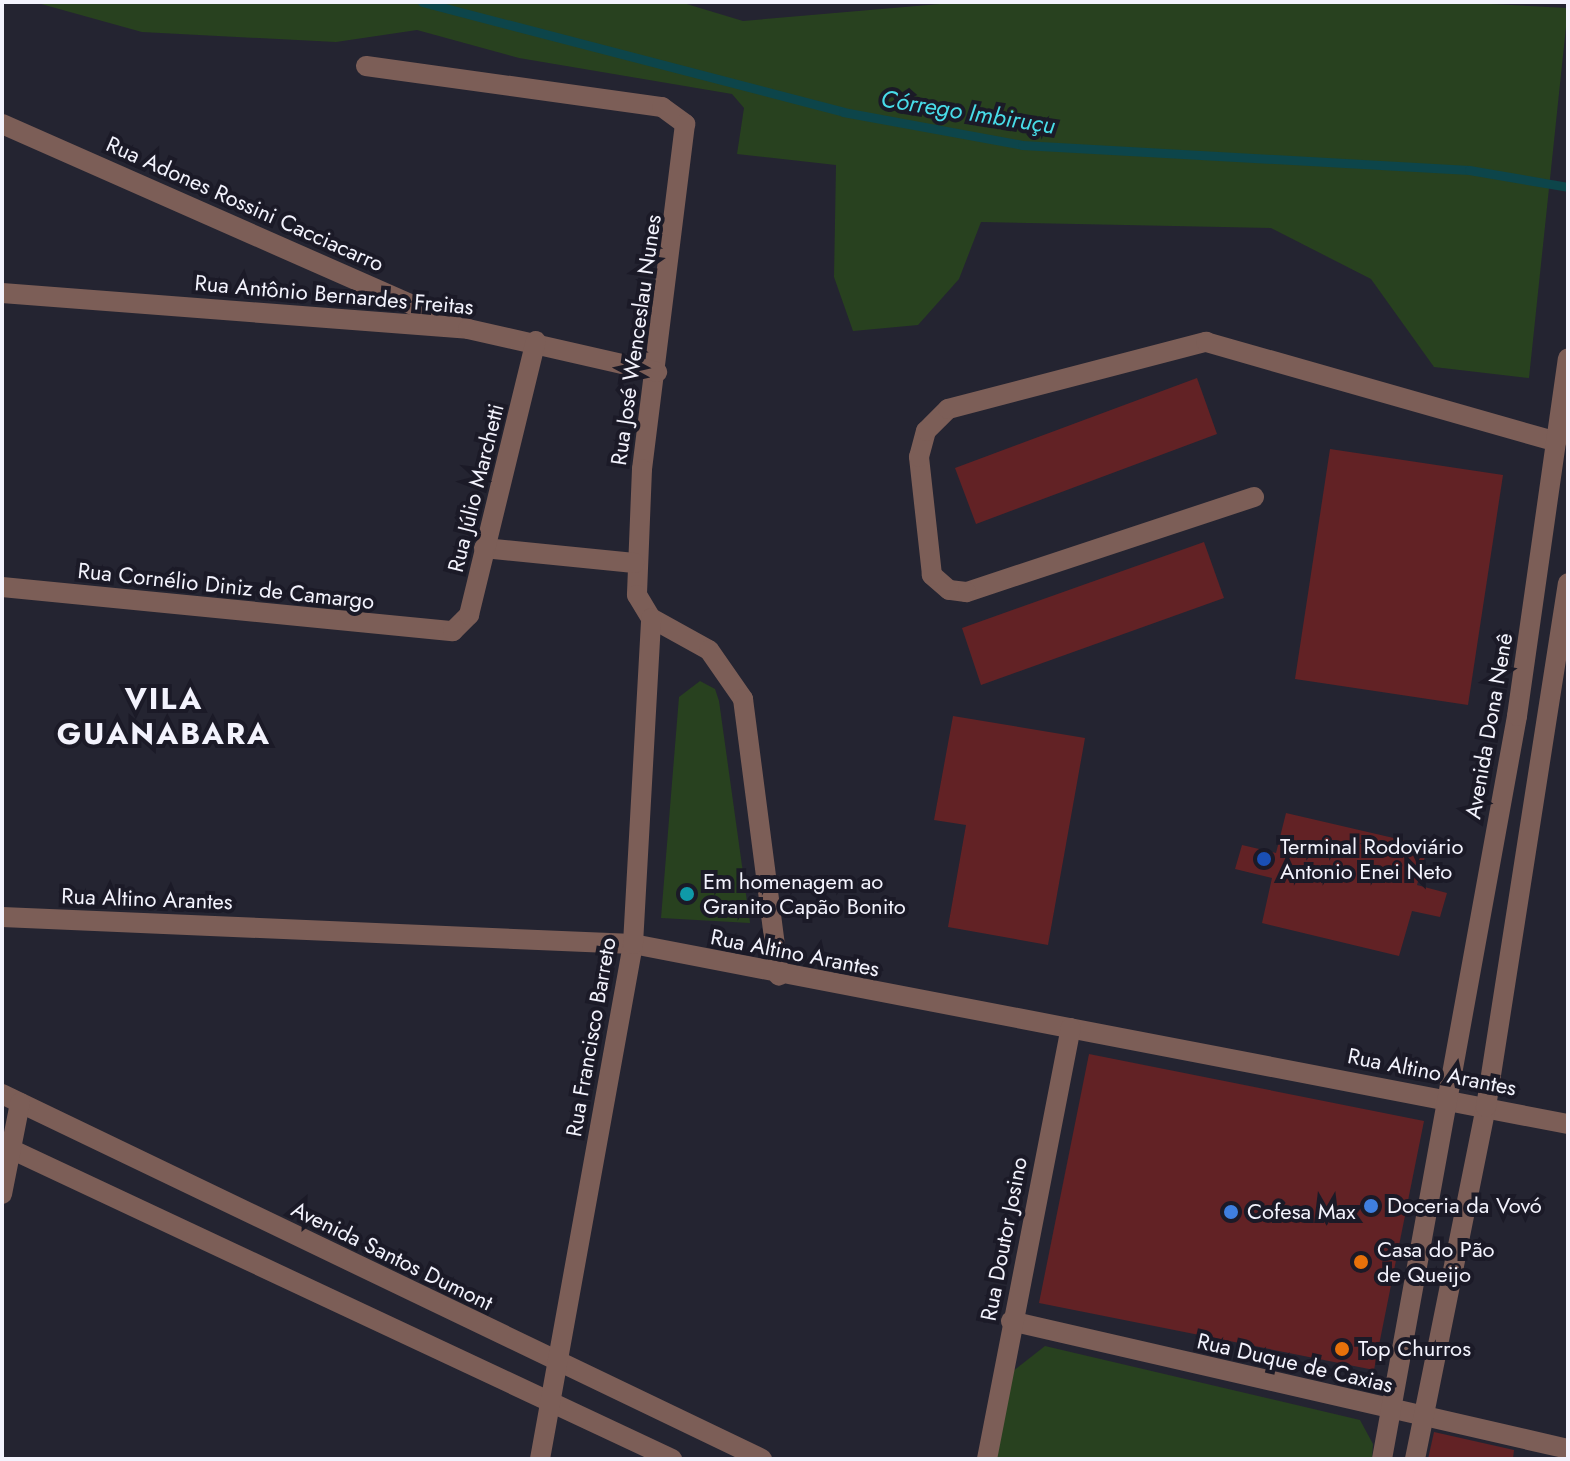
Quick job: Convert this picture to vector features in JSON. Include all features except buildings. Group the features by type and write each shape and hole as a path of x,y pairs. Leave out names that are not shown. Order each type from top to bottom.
{"street":[{"name":"Rua José Wenceslau Nunes","path":"366,66 662,107 685,124 634,563 637,595 651,618"},
{"name":"Rua Adones Rossini Cacciacarro","path":"2,124 468,329"},
{"name":"Rua Antônio Bernardes Freitas","path":"2,293 468,329 536,341 657,372"},
{"name":"Rua Júlio Marchetti","path":"445,632 469,615 536,341"},
{"path":"1254,497 966,592 949,590 932,575 919,457 926,431 948,409 1206,342 1556,442"},
{"name":"Avenida Dona Nenê","path":"1382,1459 1517,716 1568,359"},
{"path":"484,548 634,563"},
{"path":"1415,1459 1486,1107 1559,715 1568,583"},
{"name":"Rua Cornélio Diniz de Camargo","path":"2,587 445,632"},
{"path":"651,618 709,650 743,699 779,976"},
{"name":"Rua Francisco Barreto","path":"540,1459 633,944 651,618"},
{"path":"1517,716 1559,715"},
{"name":"Rua Altino Arantes","path":"2,917 633,944 779,976 1071,1028 1568,1124"},
{"name":"Rua Doutor Josino","path":"987,1459 1011,1321 1071,1028"},
{"path":"2,1194 11,1098"},
{"name":"Avenida Santos Dumont","path":"11,1098 762,1459"},
{"path":"7,1147 672,1459"},
{"name":"Rua Duque de Caxias","path":"1011,1321 1568,1449"}],"green space":[{"path":"34,2 680,2 743,21 963,2 1452,2 1568,8 1529,378 1434,367 1371,279 1271,228 981,222 959,279 918,325 853,331 834,277 836,165 737,154 744,108 732,94 519,58 417,30 336,42 142,32"},
{"path":"700,681 715,689 719,701 750,923 661,918 679,697"},
{"path":"1045,1346 1360,1420 1373,1444 1372,1459 995,1459 1012,1372"}],"waterway":[{"name":"Córrego Imbiruçu","path":"422,2 843,112 1022,145 1469,170 1568,187"}],"place":[{"name":"Terminal Rodoviário Antonio Enei Neto","path":"1264,859"},
{"name":"Em homenagem ao Granito Capão Bonito","path":"687,894"},
{"name":"Doceria da Vovó","path":"1371,1206"},
{"name":"Cofesa Max","path":"1231,1212"},
{"name":"Casa do Pão de Queijo","path":"1361,1262"},
{"name":"Top Churros","path":"1342,1349"}],"district":[{"name":"VILA GUANABARA","path":"164,716"}]}
